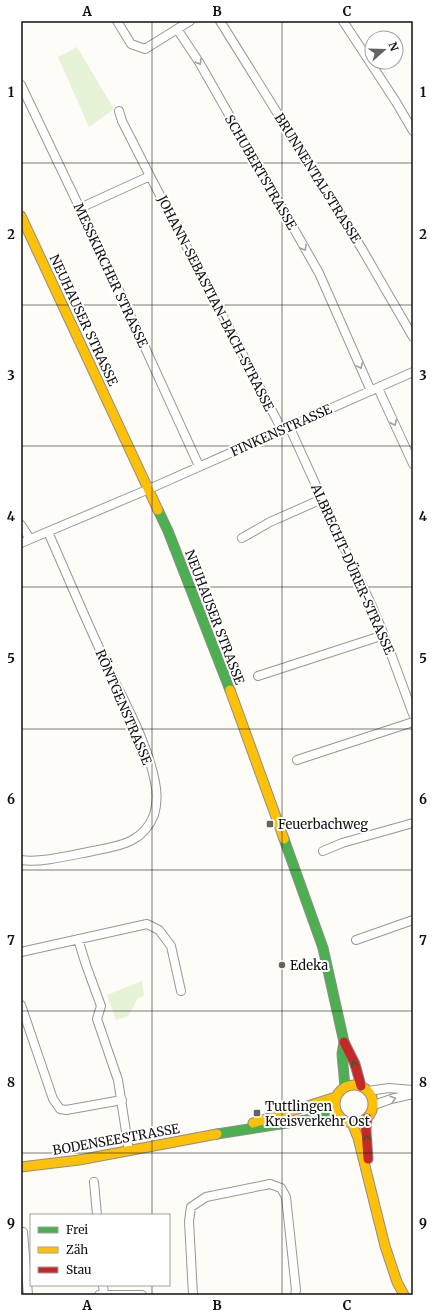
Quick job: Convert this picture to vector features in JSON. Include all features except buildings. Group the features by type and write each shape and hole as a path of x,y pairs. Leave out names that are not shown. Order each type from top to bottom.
{"street":[{"path":"117,21 131,44 145,49 190,21"},
{"name":"BRUNNENTALSTRASSE","path":"220,21 362,249 413,338"},
{"path":"343,21 396,102 413,131"},
{"name":"SCHUBERTSTRASSE","path":"178,29 199,62 319,273 374,389 413,464"},
{"name":"MESSKIRCHER STRASSE","path":"21,85 80,208 199,466"},
{"name":"JOHANN-SEBASTIAN-BACH-STRASSE","path":"119,111 122,121 150,176 286,428"},
{"path":"80,208 150,176"},
{"name":"NEUHAUSER STRASSE","path":"21,216 168,531 263,776 323,948 344,1042 355,1064 358,1079 365,1088"},
{"name":"FINKENSTRASSE","path":"149,489 413,372"},
{"name":"ALBRECHT-DÜRER-STRASSE","path":"286,428 322,499 384,635 413,714"},
{"path":"21,543 149,489"},
{"path":"242,538 270,522 322,499"},
{"path":"21,525 30,539"},
{"name":"RÖNTGENSTRASSE","path":"21,860 40,860 122,846 136,838 150,822 154,813 156,799 155,782 141,739 91,631 48,532"},
{"path":"258,676 384,635"},
{"path":"297,760 413,722"},
{"path":"323,851 342,843 413,822"},
{"path":"356,940 413,920"},
{"path":"21,952 147,924 159,930 171,946 181,991"},
{"path":"78,939 101,1006 97,1019 118,1080 129,1151"},
{"path":"21,1005 53,1099 60,1109 66,1110 122,1100"},
{"name":"NEUHAUSER STRASSE","path":"344,1042 342,1054 345,1087"},
{"path":"365,1088 372,1097 374,1105 373,1110 367,1118 360,1122 352,1123 344,1121 338,1115 335,1103 336,1097 345,1087 356,1085 365,1088 413,1090"},
{"path":"374,1105 413,1094"},
{"name":"BODENSEESTRASSE","path":"216,1134 336,1097"},
{"name":"BODENSEESTRASSE","path":"21,1168 79,1160 216,1134 338,1115"},
{"path":"367,1118 366,1130 370,1186"},
{"path":"352,1123 358,1138 386,1246 397,1282 404,1295"},
{"path":"94,1182 97,1214"},
{"path":"193,1295 189,1221 191,1207 206,1197 270,1184 282,1188 286,1197 296,1290 295,1295"},
{"path":"22,1232 28,1295"},
{"path":"99,1295 142,1295"}],"green space":[{"path":"77,47 114,109 89,127 58,57"},
{"path":"142,981 144,996 138,998 128,1016 116,1020 107,995"}],"traffic: fast":[{"path":"158,510 168,531 230,690"},
{"path":"284,839 323,948 344,1042 342,1054 345,1087"},
{"path":"217,1134 338,1115"}],"traffic: slow":[{"path":"21,216 158,510"},
{"path":"230,690 284,839"},
{"path":"350,1085 358,1085 368,1090 372,1097 373,1104 372,1111 368,1118 358,1123 350,1123 340,1118 338,1115 335,1108 335,1100 340,1090 343,1088 350,1085"},
{"path":"253,1123 336,1097"},
{"path":"352,1123 358,1138 385,1246 397,1282 404,1295"},
{"path":"21,1167 79,1160 217,1134"}],"traffic: jam":[{"path":"344,1042 355,1064 361,1086"},
{"path":"367,1118 366,1130 368,1159"}],"place":[{"name":"Feuerbachweg","path":"270,824"},
{"name":"Edeka","path":"282,965"},
{"name":"Tuttlingen Kreisverkehr Ost","path":"257,1113"}]}
